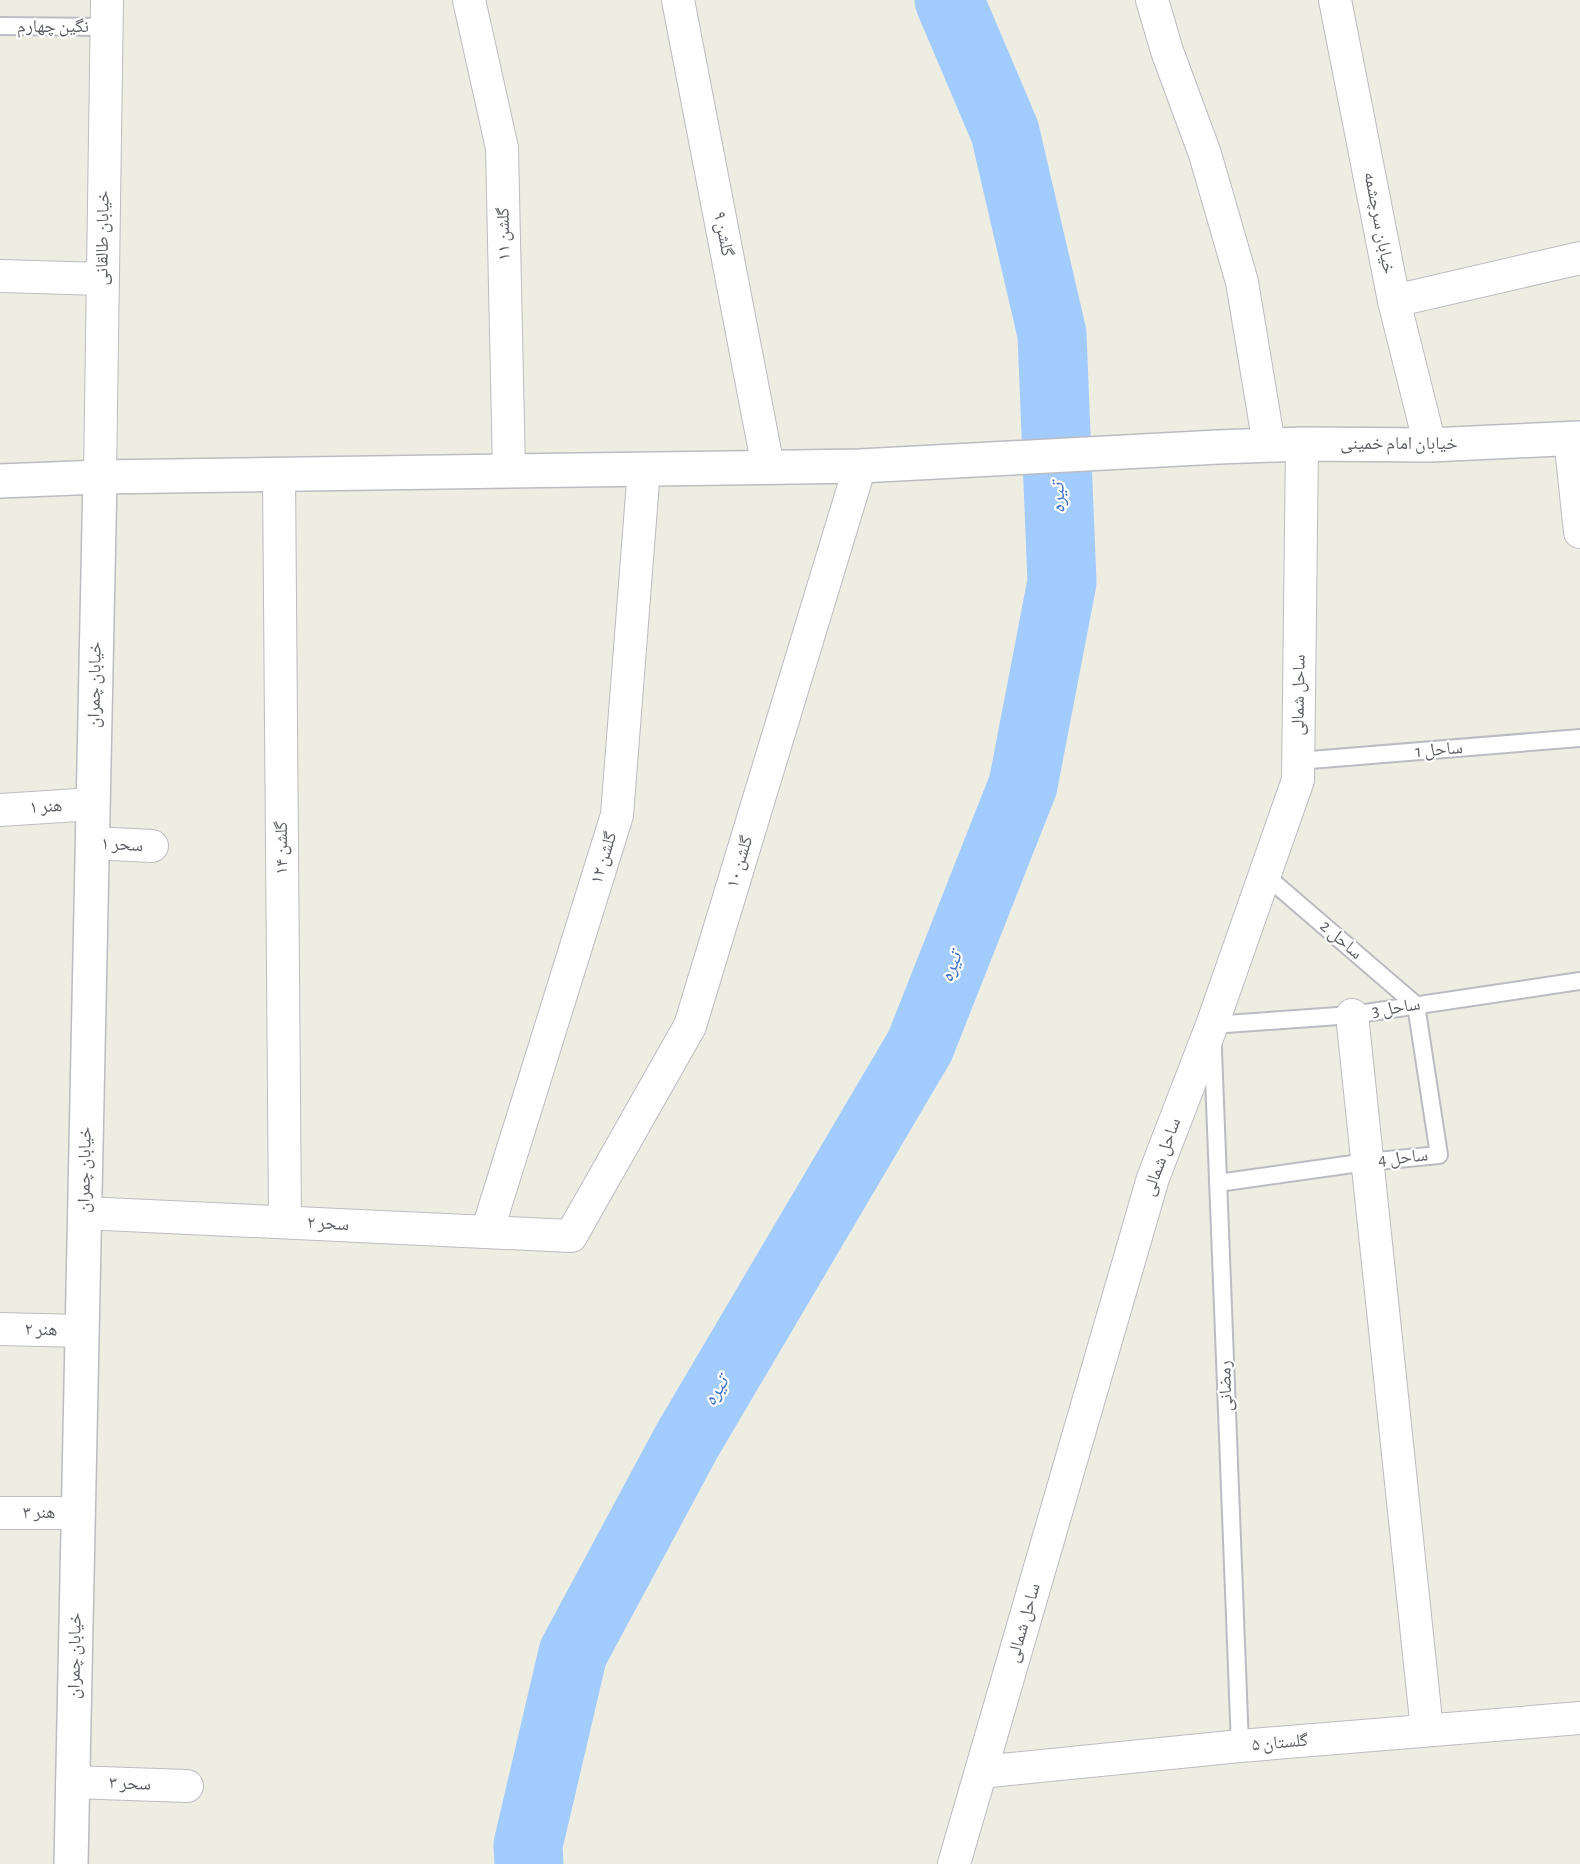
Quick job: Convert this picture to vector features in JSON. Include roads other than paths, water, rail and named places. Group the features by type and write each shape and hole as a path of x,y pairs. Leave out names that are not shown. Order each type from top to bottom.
{"street":[{"name":"گلشن ۱۱","path":"469,0 502,148 509,471"},
{"name":"گلشن ۹","path":"678,0 768,467"},
{"path":"1152,0 1167,51 1205,154 1242,282 1269,446"},
{"name":"خیابان سرچشمه","path":"1335,0 1394,301 1430,445"},
{"name":"خیابان طالقانی","path":"100,477 107,13"},
{"path":"1394,301 1580,258"},
{"path":"0,276 103,279"},
{"name":"خیابان امام خمینی","path":"0,481 100,477 860,466 1218,447 1302,444 1430,445 1575,438"},
{"path":"1575,438 1580,532"},
{"name":"ساحل شمالی","path":"954,1864 1153,1178 1212,1025 1298,780 1302,444"},
{"name":"گلشن ۱۰","path":"571,1236 690,1026 860,466"},
{"name":"گلشن ۱۲","path":"487,1232 617,815 644,469"},
{"name":"گلشن ۱۴","path":"279,474 285,1222"},
{"name":"خیابان چمران","path":"71,1864 100,477"},
{"name":"هنر ۱","path":"0,810 93,804"},
{"name":"سحر ۱","path":"92,843 153,846"},
{"path":"1352,1015 1427,1730"},
{"name":"سحر ۲","path":"84,1213 571,1236"},
{"name":"هنر ۲","path":"0,1329 82,1331"},
{"name":"هنر ۳","path":"0,1513 78,1513"},
{"name":"گلستان ۵","path":"981,1772 1240,1746 1580,1718"},
{"name":"سحر ۳","path":"72,1782 187,1786"}],"lane":[{"name":"نگین چهارم","path":"0,26 107,13"},
{"name":"ساحل 1","path":"1298,761 1580,738"},
{"name":"ساحل 2","path":"1265,875 1416,1005"},
{"name":"ساحل 3","path":"1212,1025 1352,1015 1580,981"},
{"name":"ساحل 4","path":"1218,1183 1367,1162 1439,1155 1416,1005"},
{"name":"رمضانی","path":"1212,1025 1240,1746"}],"waterway":[{"name":"تيره","path":"529,1864 528,1845 573,1653 687,1441 920,1046 1023,785 1062,582 1052,334 1005,132 949,0"}]}
